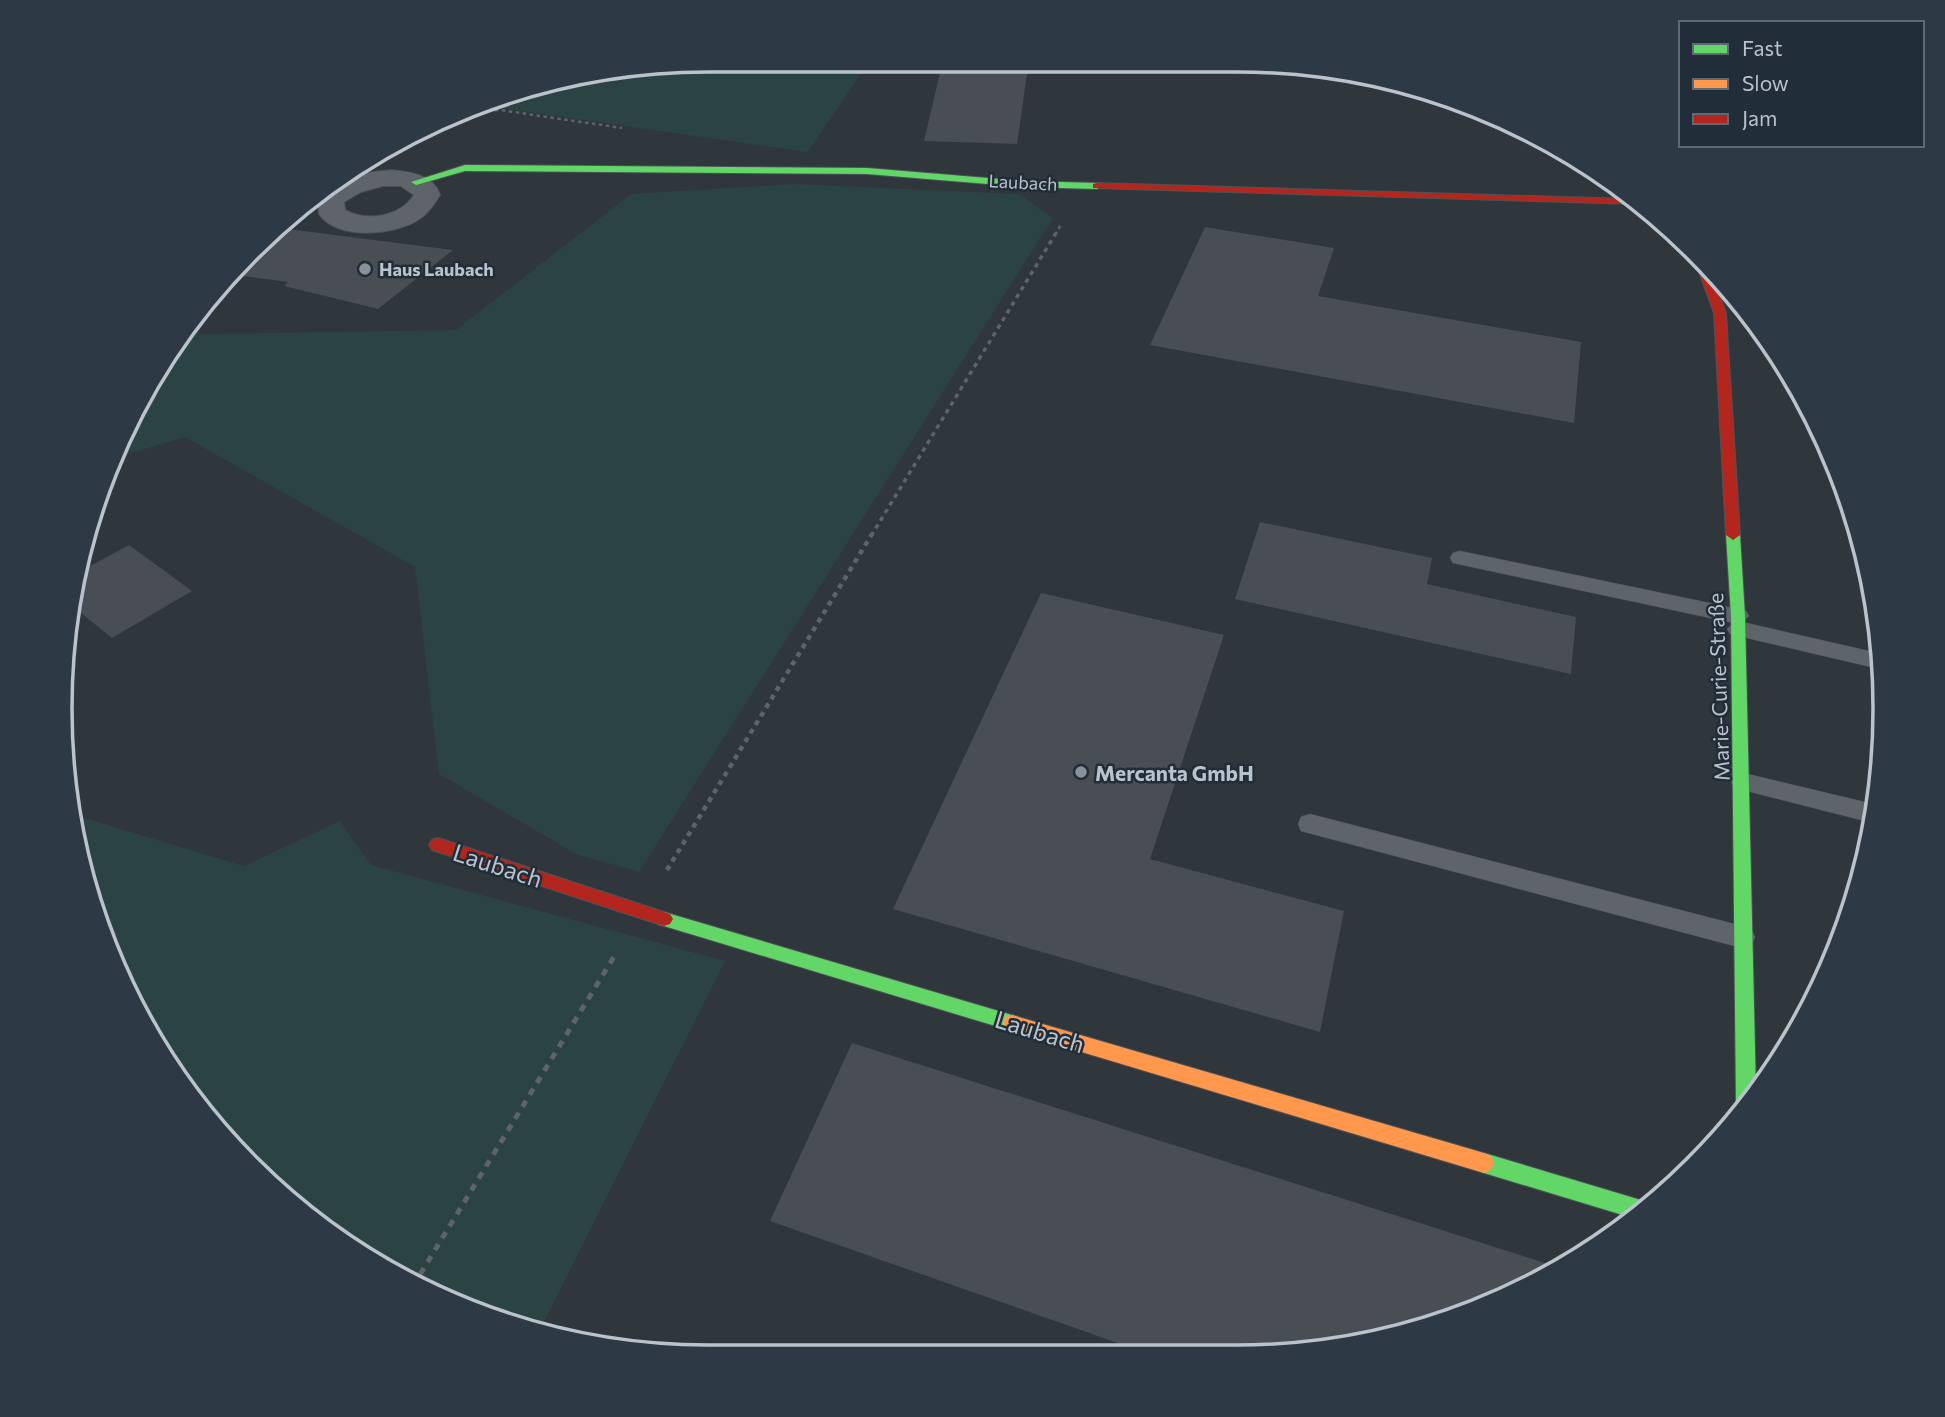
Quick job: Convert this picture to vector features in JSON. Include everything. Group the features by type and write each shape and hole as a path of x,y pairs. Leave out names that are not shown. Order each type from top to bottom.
{"street":[{"name":"Laubach","path":"416,182 466,168 867,171 1025,184 1622,202"},
{"name":"Marie-Curie-Straße","path":"1709,282 1720,313 1738,623 1743,782 1742,937 1746,1091"},
{"name":"Laubach","path":"438,845 641,912 1632,1207"}],"lane":[{"path":"1460,558 1738,623 1871,659"},
{"path":"1743,782 1865,811"},
{"path":"1310,824 1742,937"}],"path":[{"path":"419,1276 1063,221"}],"green space":[{"path":"708,72 862,72 808,152 499,108 544,93 625,77"},
{"path":"794,184 1019,194 1053,218 639,872 576,854 439,774 415,567 185,437 124,455 157,390 196,330 202,334 456,330 631,194"},
{"path":"81,817 244,866 340,821 371,865 725,961 543,1324 465,1297 390,1260 321,1214 258,1159 203,1096 157,1027 137,990 120,952 93,873"}],"building":[{"path":"940,72 1027,72 1017,144 924,141"},
{"path":"1205,227 1334,248 1318,296 1581,342 1574,423 1150,345"},
{"name":"Haus Laubach","path":"290,229 453,250 378,309 284,286 288,282 242,276"},
{"path":"1260,522 1432,558 1427,584 1576,617 1571,674 1235,599"},
{"path":"129,545 192,591 112,638 79,612 88,567"},
{"path":"1041,593 1224,635 1150,859 1344,911 1320,1032 893,909"},
{"path":"852,1043 1548,1264 1480,1297 1401,1324 1361,1333 1278,1344 1123,1345 770,1221"}],"traffic: fast":[{"path":"416,182 465,168 867,171 1025,184 1097,186"},
{"path":"1733,535 1738,616 1746,1091"},
{"path":"664,919 1012,1023"},
{"path":"1484,1163 1632,1207"}],"traffic: slow":[{"path":"1012,1023 1484,1163"}],"traffic: jam":[{"path":"1097,186 1622,202"},
{"path":"1709,282 1720,313 1733,535"},
{"path":"438,845 664,919"}],"place":[{"name":"Haus Laubach","path":"365,269"},
{"name":"Mercanta GmbH","path":"1081,772"}]}
